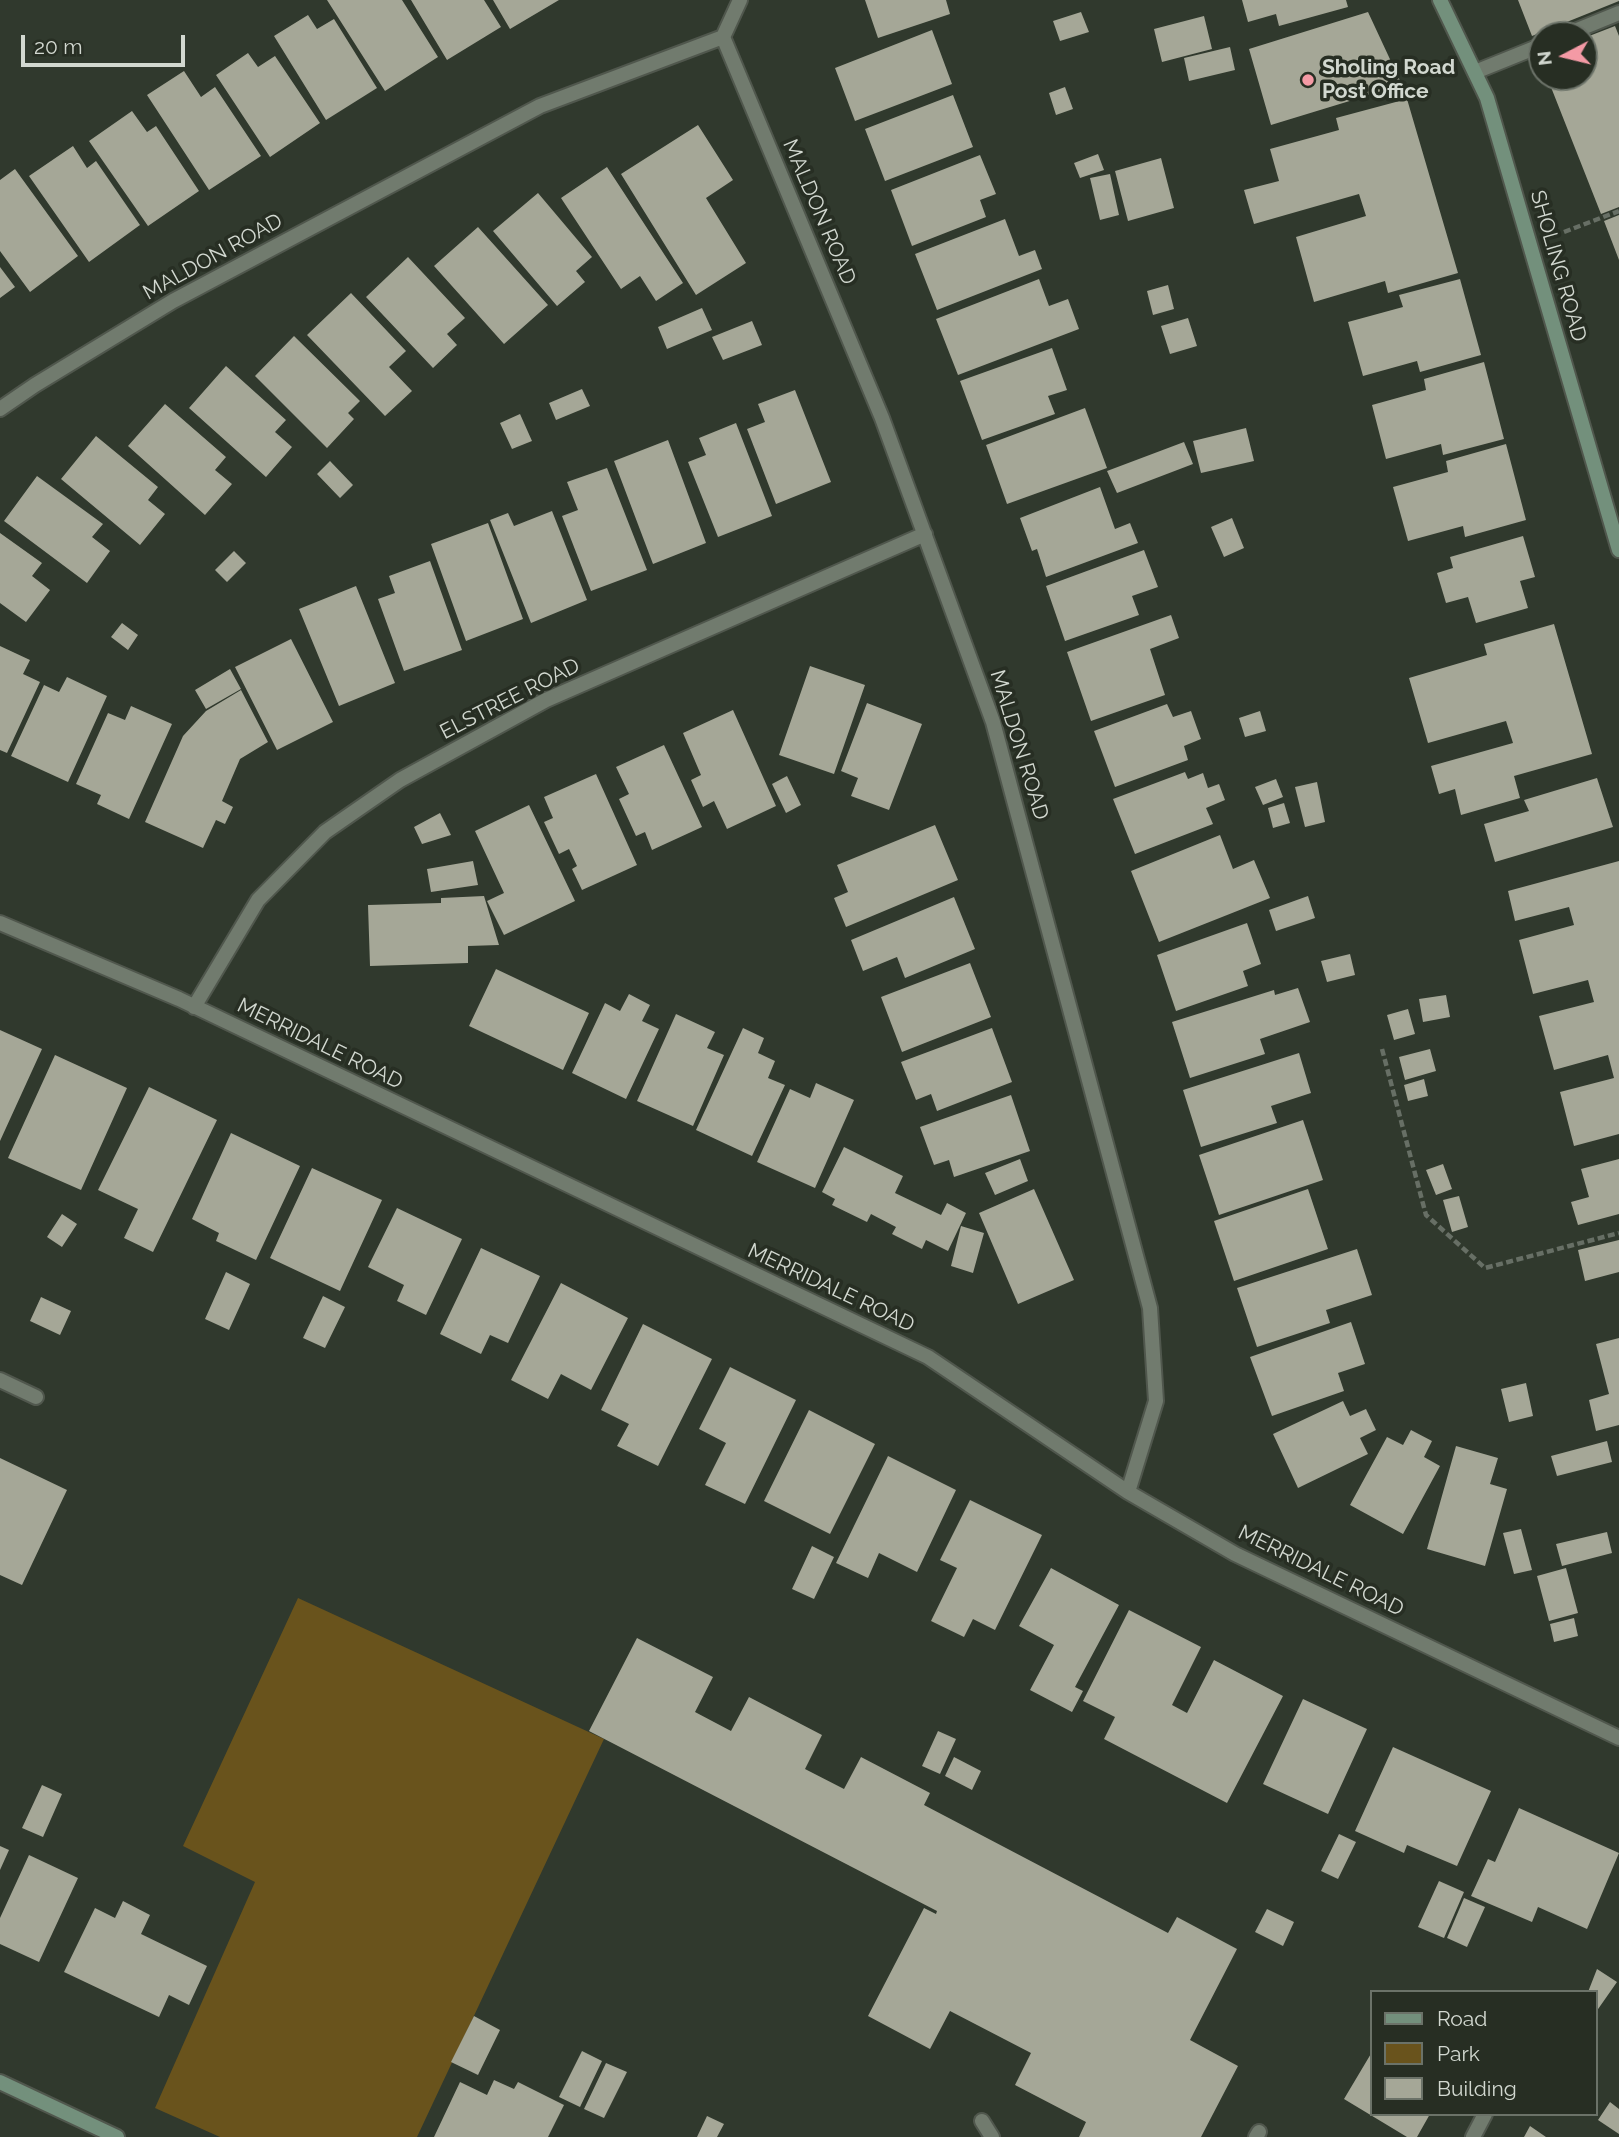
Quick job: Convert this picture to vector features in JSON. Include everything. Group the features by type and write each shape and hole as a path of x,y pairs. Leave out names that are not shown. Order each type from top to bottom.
{"street":[{"path":"723,37 740,0"},
{"name":"SHOLING ROAD","path":"1440,0 1487,98 1619,550"},
{"path":"1598,22 1619,13"},
{"name":"MALDON ROAD","path":"0,409 36,384 173,302 540,106 723,37 881,418 993,722 1150,1308 1156,1401 1128,1492"},
{"path":"1475,72 1528,50"},
{"name":"ELSTREE ROAD","path":"194,1007 258,900 325,832 400,780 546,700 925,534"},
{"name":"MERRIDALE ROAD","path":"0,923 194,1007 928,1357 1128,1492 1235,1554 1619,1738"},
{"path":"0,1380 36,1397"},
{"path":"0,2082 117,2137"},
{"path":"1473,2137 1484,2116"},
{"path":"982,2121 992,2137"}],"path":[{"path":"1530,245 1619,211"},
{"path":"1382,1049 1426,1215 1485,1268 1619,1233"}],"green space":[{"path":"298,1598 604,1739 417,2137 220,2137 155,2108 255,1882 183,1846"}],"building":[{"path":"327,0 402,0 438,57 385,91"},
{"path":"411,0 484,0 501,27 447,60"},
{"path":"493,0 559,0 510,29"},
{"path":"865,0 946,0 950,14 878,38"},
{"path":"1242,0 1346,0 1348,7 1279,26 1276,14 1248,22"},
{"path":"1518,0 1619,0 1569,21 1528,21 1528,26"},
{"path":"1081,12 1089,32 1060,41 1053,21"},
{"path":"1368,12 1402,85 1271,125 1249,49"},
{"path":"308,15 317,29 334,19 377,88 326,120 274,36"},
{"path":"1204,16 1212,49 1162,62 1154,29"},
{"path":"1615,26 1619,36 1619,207 1601,214 1553,91 1598,91 1598,33"},
{"path":"932,30 952,84 855,121 835,68"},
{"path":"1230,47 1235,70 1189,81 1184,58"},
{"path":"248,53 258,67 275,56 320,123 270,157 216,75"},
{"path":"184,71 201,97 215,87 261,156 209,190 147,95"},
{"path":"1065,87 1073,109 1056,115 1049,93"},
{"path":"953,95 973,147 885,181 865,129"},
{"path":"1407,99 1458,273 1388,293 1385,281 1314,302 1296,237 1366,216 1359,194 1254,224 1244,190 1279,181 1270,149 1339,130 1336,118"},
{"path":"132,111 147,132 156,126 199,191 148,226 89,141"},
{"path":"698,125 733,180 706,198 746,263 696,295 621,174"},
{"path":"73,146 87,168 96,161 140,225 89,262 29,176"},
{"path":"1098,154 1104,170 1080,178 1074,163"},
{"path":"980,155 996,194 980,200 986,217 912,246 891,190"},
{"path":"1161,158 1174,208 1128,221 1115,171"},
{"path":"607,167 683,283 656,301 640,276 621,289 561,198"},
{"path":"15,169 78,256 30,292 0,251 0,180"},
{"path":"1110,174 1119,215 1100,220 1090,178"},
{"path":"538,193 592,257 576,271 585,282 557,306 493,231"},
{"path":"1619,215 1619,260 1604,221"},
{"path":"1005,219 1019,256 1035,250 1042,269 937,310 915,254"},
{"path":"478,227 548,305 504,344 434,266"},
{"path":"408,257 465,318 447,334 457,345 433,368 366,297"},
{"path":"0,267 15,287 0,298"},
{"path":"1039,279 1049,306 1068,299 1079,329 958,375 936,319"},
{"path":"1460,279 1481,355 1420,372 1417,361 1363,376 1348,322 1403,307 1399,295"},
{"path":"1168,285 1174,309 1153,315 1147,291"},
{"path":"351,293 406,351 389,367 412,391 385,416 307,335"},
{"path":"702,308 712,330 667,349 658,327"},
{"path":"1188,318 1197,346 1170,354 1161,326"},
{"path":"752,321 762,345 723,360 712,337"},
{"path":"294,336 360,401 348,413 354,419 327,448 255,376"},
{"path":"1052,348 1067,390 1048,396 1055,414 982,440 960,381"},
{"path":"1484,362 1504,439 1443,455 1441,444 1386,459 1372,405 1426,390 1424,379"},
{"path":"226,366 286,420 275,432 292,447 266,477 189,408"},
{"path":"582,389 590,406 556,420 549,403"},
{"path":"795,390 831,482 776,504 747,429 765,422 758,404"},
{"path":"165,404 226,457 215,470 232,484 205,515 128,446"},
{"path":"1085,408 1107,468 1007,504 986,445"},
{"path":"520,414 532,441 512,449 500,423"},
{"path":"736,423 772,516 718,537 688,462 706,455 699,438"},
{"path":"1246,428 1254,461 1201,473 1193,441"},
{"path":"96,436 158,487 148,500 165,514 140,545 61,479"},
{"path":"668,440 706,543 653,564 614,461"},
{"path":"1184,442 1193,464 1117,493 1107,471"},
{"path":"1506,444 1526,520 1465,537 1463,526 1408,541 1393,487 1448,472 1446,461"},
{"path":"330,461 353,485 340,498 317,474"},
{"path":"607,468 647,570 591,591 562,516 578,510 567,482"},
{"path":"37,476 103,524 92,537 110,551 87,583 4,521"},
{"path":"1100,487 1115,529 1130,523 1138,543 1046,577 1037,549 1032,551 1020,518"},
{"path":"552,511 587,600 531,623 490,520 508,513 514,526"},
{"path":"1232,518 1244,548 1224,557 1211,527"},
{"path":"488,523 523,619 466,641 431,544"},
{"path":"0,533 42,563 32,576 50,590 26,622 0,603"},
{"path":"1523,536 1535,577 1520,581 1528,608 1476,623 1468,597 1446,603 1437,573 1453,568 1450,557"},
{"path":"1144,550 1158,587 1132,596 1139,615 1065,641 1046,586"},
{"path":"234,551 246,563 227,582 215,570"},
{"path":"430,561 462,650 404,671 378,599 395,593 389,576"},
{"path":"356,586 395,683 339,706 299,609"},
{"path":"1171,615 1179,638 1150,649 1165,695 1091,721 1067,652"},
{"path":"122,623 138,635 128,650 111,637"},
{"path":"1554,624 1592,754 1514,776 1520,798 1461,815 1455,789 1439,794 1431,766 1513,743 1506,721 1428,743 1409,678 1487,655 1484,644"},
{"path":"291,639 333,722 277,750 235,667"},
{"path":"0,646 30,660 23,674 40,682 7,753 0,750"},
{"path":"810,666 865,685 834,774 779,755"},
{"path":"230,669 241,689 206,709 195,690"},
{"path":"67,677 107,696 68,782 11,756 44,685 59,692"},
{"path":"241,690 268,742 240,759 222,801 233,807 225,824 216,820 203,848 145,822 183,736 206,711"},
{"path":"867,703 922,724 889,810 851,796 858,778 841,771"},
{"path":"1167,704 1173,717 1191,711 1201,739 1184,746 1188,760 1115,787 1094,731"},
{"path":"131,706 172,724 129,819 97,804 101,795 76,784 108,713 125,720"},
{"path":"733,710 776,806 727,829 714,801 703,807 691,780 701,775 683,733"},
{"path":"1260,711 1266,731 1245,737 1239,718"},
{"path":"664,745 702,827 652,850 645,832 636,836 619,799 629,794 616,767"},
{"path":"1185,772 1188,779 1203,773 1208,788 1219,784 1225,800 1206,808 1213,824 1135,854 1113,799"},
{"path":"596,774 637,865 582,890 572,869 577,866 569,849 559,854 544,822 553,818 544,797"},
{"path":"787,776 801,805 786,813 772,784"},
{"path":"1597,778 1613,827 1495,862 1484,824 1529,811 1524,800"},
{"path":"1276,779 1283,797 1263,805 1255,787"},
{"path":"1317,782 1325,822 1305,827 1295,787"},
{"path":"1284,803 1290,823 1273,828 1268,808"},
{"path":"529,805 575,901 504,935 487,901 504,893 475,831"},
{"path":"440,813 451,835 422,844 414,827"},
{"path":"935,825 958,880 846,927 834,898 848,892 837,865"},
{"path":"1220,835 1233,869 1254,860 1270,898 1159,942 1131,871"},
{"path":"473,861 478,885 431,892 427,869"},
{"path":"1619,861 1619,1134 1574,1146 1560,1092 1614,1078 1608,1055 1554,1070 1539,1016 1594,1002 1588,980 1533,994 1519,940 1574,925 1569,907 1515,921 1508,891"},
{"path":"484,896 499,945 468,946 468,963 370,966 368,905 441,903 441,898"},
{"path":"1308,896 1315,918 1276,931 1269,910"},
{"path":"954,897 975,949 905,978 897,957 863,971 851,940"},
{"path":"1247,923 1261,964 1243,971 1248,986 1176,1011 1157,955"},
{"path":"1350,954 1355,975 1327,982 1321,961"},
{"path":"970,963 991,1017 902,1052 881,997"},
{"path":"496,969 589,1013 563,1070 469,1026"},
{"path":"1298,988 1310,1022 1260,1039 1265,1054 1190,1078 1172,1022 1274,990 1275,995"},
{"path":"629,994 650,1005 642,1021 659,1029 626,1099 572,1073 605,1003 620,1011"},
{"path":"1446,995 1450,1017 1423,1022 1419,999"},
{"path":"1408,1009 1415,1034 1394,1040 1387,1015"},
{"path":"676,1014 715,1032 707,1048 724,1055 693,1126 637,1101"},
{"path":"743,1028 764,1038 758,1053 775,1061 768,1078 785,1085 752,1156 696,1130"},
{"path":"992,1028 1012,1082 937,1111 931,1094 916,1100 901,1062"},
{"path":"0,1030 42,1049 0,1141"},
{"path":"1430,1049 1436,1071 1405,1080 1399,1057"},
{"path":"1299,1053 1311,1093 1271,1106 1277,1123 1201,1147 1183,1090"},
{"path":"55,1055 127,1088 81,1190 8,1158"},
{"path":"1424,1079 1428,1096 1408,1101 1404,1085"},
{"path":"816,1083 854,1100 815,1188 757,1162 790,1089 810,1098"},
{"path":"149,1087 217,1120 153,1252 124,1238 138,1209 98,1190"},
{"path":"1011,1095 1030,1151 954,1177 949,1160 934,1165 920,1127"},
{"path":"1303,1120 1323,1180 1219,1215 1199,1155"},
{"path":"231,1133 300,1166 256,1260 216,1241 219,1233 192,1219"},
{"path":"844,1147 903,1176 895,1193 941,1215 947,1203 966,1213 948,1251 926,1240 922,1249 892,1234 896,1227 871,1214 867,1222 832,1205 835,1199 822,1192"},
{"path":"1020,1159 1028,1181 995,1195 985,1173"},
{"path":"1619,1159 1619,1214 1578,1225 1571,1202 1589,1197 1581,1169"},
{"path":"1443,1164 1452,1189 1436,1195 1426,1170"},
{"path":"312,1168 382,1200 340,1291 270,1258"},
{"path":"1034,1189 1074,1280 1018,1304 979,1213"},
{"path":"1308,1189 1328,1249 1234,1281 1214,1221"},
{"path":"1459,1196 1468,1227 1452,1232 1443,1200"},
{"path":"397,1208 462,1239 426,1315 397,1301 404,1285 368,1267"},
{"path":"62,1214 77,1224 62,1247 47,1237"},
{"path":"961,1226 984,1233 973,1273 951,1266"},
{"path":"1619,1240 1619,1272 1585,1281 1578,1250"},
{"path":"481,1248 540,1276 508,1343 490,1335 481,1354 440,1334"},
{"path":"1357,1249 1372,1295 1326,1310 1330,1323 1257,1347 1237,1288"},
{"path":"226,1272 250,1284 229,1330 205,1319"},
{"path":"561,1283 628,1318 591,1390 561,1374 548,1399 511,1380"},
{"path":"323,1296 345,1307 325,1348 303,1338"},
{"path":"41,1297 71,1311 60,1335 30,1321"},
{"path":"1351,1322 1365,1364 1338,1373 1344,1391 1272,1416 1250,1357"},
{"path":"643,1324 712,1359 658,1466 617,1446 629,1424 601,1410"},
{"path":"1619,1338 1619,1425 1596,1431 1589,1400 1609,1394 1596,1344"},
{"path":"730,1367 796,1400 745,1504 705,1485 726,1443 699,1429"},
{"path":"1526,1383 1533,1416 1509,1422 1501,1389"},
{"path":"1343,1401 1350,1416 1366,1409 1376,1430 1360,1438 1368,1454 1298,1488 1273,1434"},
{"path":"809,1410 875,1444 830,1534 764,1501"},
{"path":"1411,1430 1432,1441 1424,1457 1440,1466 1403,1534 1350,1505 1387,1437 1403,1445"},
{"path":"1607,1441 1612,1462 1557,1476 1551,1456"},
{"path":"1456,1446 1498,1458 1490,1484 1507,1489 1485,1566 1427,1549"},
{"path":"888,1456 956,1490 917,1572 879,1553 868,1578 836,1563"},
{"path":"0,1458 67,1490 22,1585 0,1575"},
{"path":"970,1500 1042,1535 995,1630 973,1619 964,1637 931,1621 957,1568 940,1560"},
{"path":"1521,1529 1532,1570 1514,1574 1503,1533"},
{"path":"1607,1532 1612,1553 1562,1566 1556,1544"},
{"path":"812,1546 834,1557 814,1599 792,1589"},
{"path":"1051,1568 1119,1605 1075,1687 1083,1691 1072,1712 1030,1690 1054,1645 1019,1626"},
{"path":"1566,1568 1578,1613 1549,1621 1537,1576"},
{"path":"1129,1610 1201,1647 1172,1705 1187,1713 1214,1660 1283,1696 1227,1803 1104,1739 1115,1717 1083,1701"},
{"path":"1574,1618 1578,1636 1554,1642 1550,1624"},
{"path":"637,1638 713,1677 695,1712 731,1731 749,1697 822,1735 805,1769 844,1789 861,1757 930,1793 924,1805 1168,1933 1177,1917 1237,1949 1190,2040 1238,2066 1201,2137 1079,2137 1086,2122 1015,2085 1031,2053 950,2011 930,2049 868,2016 924,1908 936,1914 937,1911 589,1731"},
{"path":"1303,1699 1367,1729 1328,1814 1263,1784"},
{"path":"938,1731 956,1739 940,1774 922,1766"},
{"path":"1393,1747 1491,1791 1457,1866 1407,1845 1404,1853 1355,1831"},
{"path":"954,1757 981,1771 972,1790 945,1776"},
{"path":"42,1785 62,1794 43,1837 22,1828"},
{"path":"1519,1808 1619,1853 1587,1929 1538,1907 1532,1922 1471,1896 1488,1859 1495,1862"},
{"path":"1339,1834 1356,1842 1338,1879 1321,1871"},
{"path":"0,1846 9,1850 0,1870"},
{"path":"29,1855 78,1878 39,1962 0,1944 0,1918"},
{"path":"1439,1881 1464,1892 1444,1938 1418,1927"},
{"path":"1464,1898 1485,1907 1467,1947 1447,1938"},
{"path":"123,1901 150,1915 141,1934 207,1966 189,2005 169,1995 159,2017 64,1972 95,1908 115,1918"},
{"path":"1267,1909 1294,1922 1283,1946 1255,1932"},
{"path":"1597,1969 1617,1982 1598,2009 1598,1990 1589,1990"},
{"path":"474,2016 500,2030 478,2075 451,2062"},
{"path":"582,2051 602,2061 580,2107 559,2097"},
{"path":"1370,2055 1370,2115 1344,2099"},
{"path":"606,2063 627,2072 604,2118 584,2109"},
{"path":"494,2080 514,2089 518,2082 564,2105 548,2137 434,2137 460,2082 487,2095"},
{"path":"1610,2102 1619,2109 1619,2134 1598,2120"},
{"path":"707,2116 724,2124 717,2137 697,2137"},
{"path":"1372,2116 1429,2116 1417,2137 1407,2137"},
{"path":"1530,2126 1546,2137 1524,2137"}],"place":[{"name":"Sholing Road Post Office","path":"1308,80"}]}
